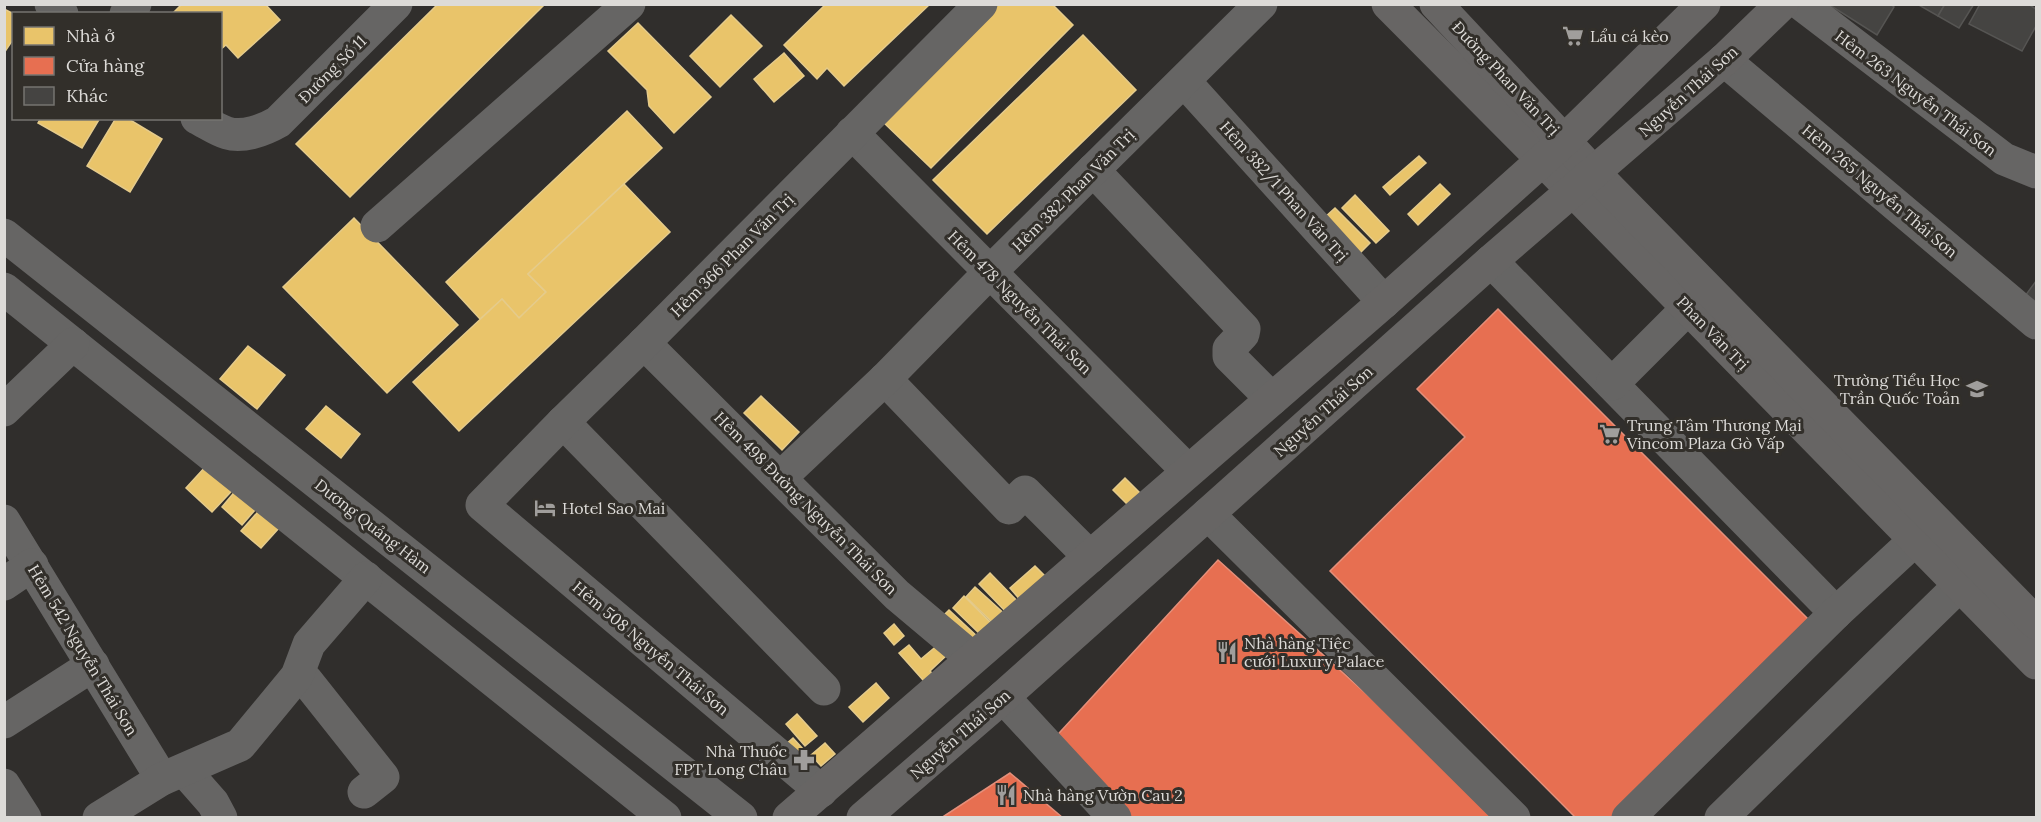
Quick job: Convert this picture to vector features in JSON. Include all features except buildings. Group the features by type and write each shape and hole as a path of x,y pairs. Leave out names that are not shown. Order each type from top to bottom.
{"main road":[{"name":"Phan Văn Trị","path":"1388,4 1554,150 1970,575 2037,663"},
{"path":"789,818 1384,302 1554,150 1704,4"},
{"name":"Nguyễn Thái Sơn","path":"863,818 1003,697 1491,261 1724,60 1782,4"},
{"name":"Đường Phan Văn Trị","path":"1442,11 1554,150"},
{"name":"Phan Văn Trị","path":"1584,182 1688,308 1915,540 1970,575 2037,623"}],"street":[{"name":"Đường Số 11","path":"201,120 229,134 265,129 278,122 396,4"},
{"path":"377,226 629,4"},
{"name":"Hẻm 366 Phan Văn Trị","path":"482,505 981,4"},
{"name":"Hẻm 382 Phan Văn Trị","path":"781,477 885,379 1261,4"},
{"name":"Hẻm 263 Nguyễn Thái Sơn","path":"1801,4 2004,159 2037,172"},
{"name":"Hẻm 265 Nguyễn Thái Sơn","path":"1724,60 2037,323"},
{"name":"Hẻm 382/1 Phan Văn Trị","path":"1184,81 1384,302"},
{"name":"Hẻm 478 Nguyễn Thái Sơn","path":"852,133 1188,471"},
{"path":"1094,170 1244,329 1243,334 1229,349 1229,356 1272,399"},
{"name":"Dương Quảng Hàm","path":"4,235 741,818"},
{"path":"1491,261 1836,613"},
{"path":"4,289 665,818"},
{"path":"1612,384 1688,308"},
{"name":"Hẻm 498 Đường Nguyễn Thái Sơn","path":"644,343 897,595 972,658"},
{"path":"4,410 73,344"},
{"path":"885,379 1009,508 1025,492 1090,557"},
{"path":"563,422 824,689"},
{"name":"Hẻm 508 Nguyễn Thái Sơn","path":"482,505 821,791"},
{"path":"1208,514 1514,818"},
{"name":"Hẻm 542 Nguyễn Thái Sơn","path":"4,521 93,665 173,775 213,803 221,818"},
{"path":"1628,818 1836,613 1915,540"},
{"path":"4,584 32,565"},
{"path":"1721,818 1970,575"},
{"path":"99,818 173,775 240,745 297,676 309,644 366,578"},
{"path":"4,722 93,665"},
{"path":"297,676 306,680 383,777 364,792"},
{"path":"1003,697 1115,818"},
{"path":"4,785 25,818"}],"place":[{"name":"Lẩu cá kèo","path":"1573,36"},
{"name":"Trường Tiểu Học Trần Quốc Toản","path":"1977,389"},
{"name":"Trung Tâm Thương Mại Vincom Plaza Gò Vấp","path":"1610,434"},
{"name":"Hotel Sao Mai","path":"545,508"},
{"name":"Nhà hàng Tiệc cưới Luxury Palace","path":"1227,652"},
{"name":"Nhà Thuốc FPT Long Châu","path":"804,760"},
{"name":"Nhà hàng Vườn Cau 2","path":"1006,795"}]}
